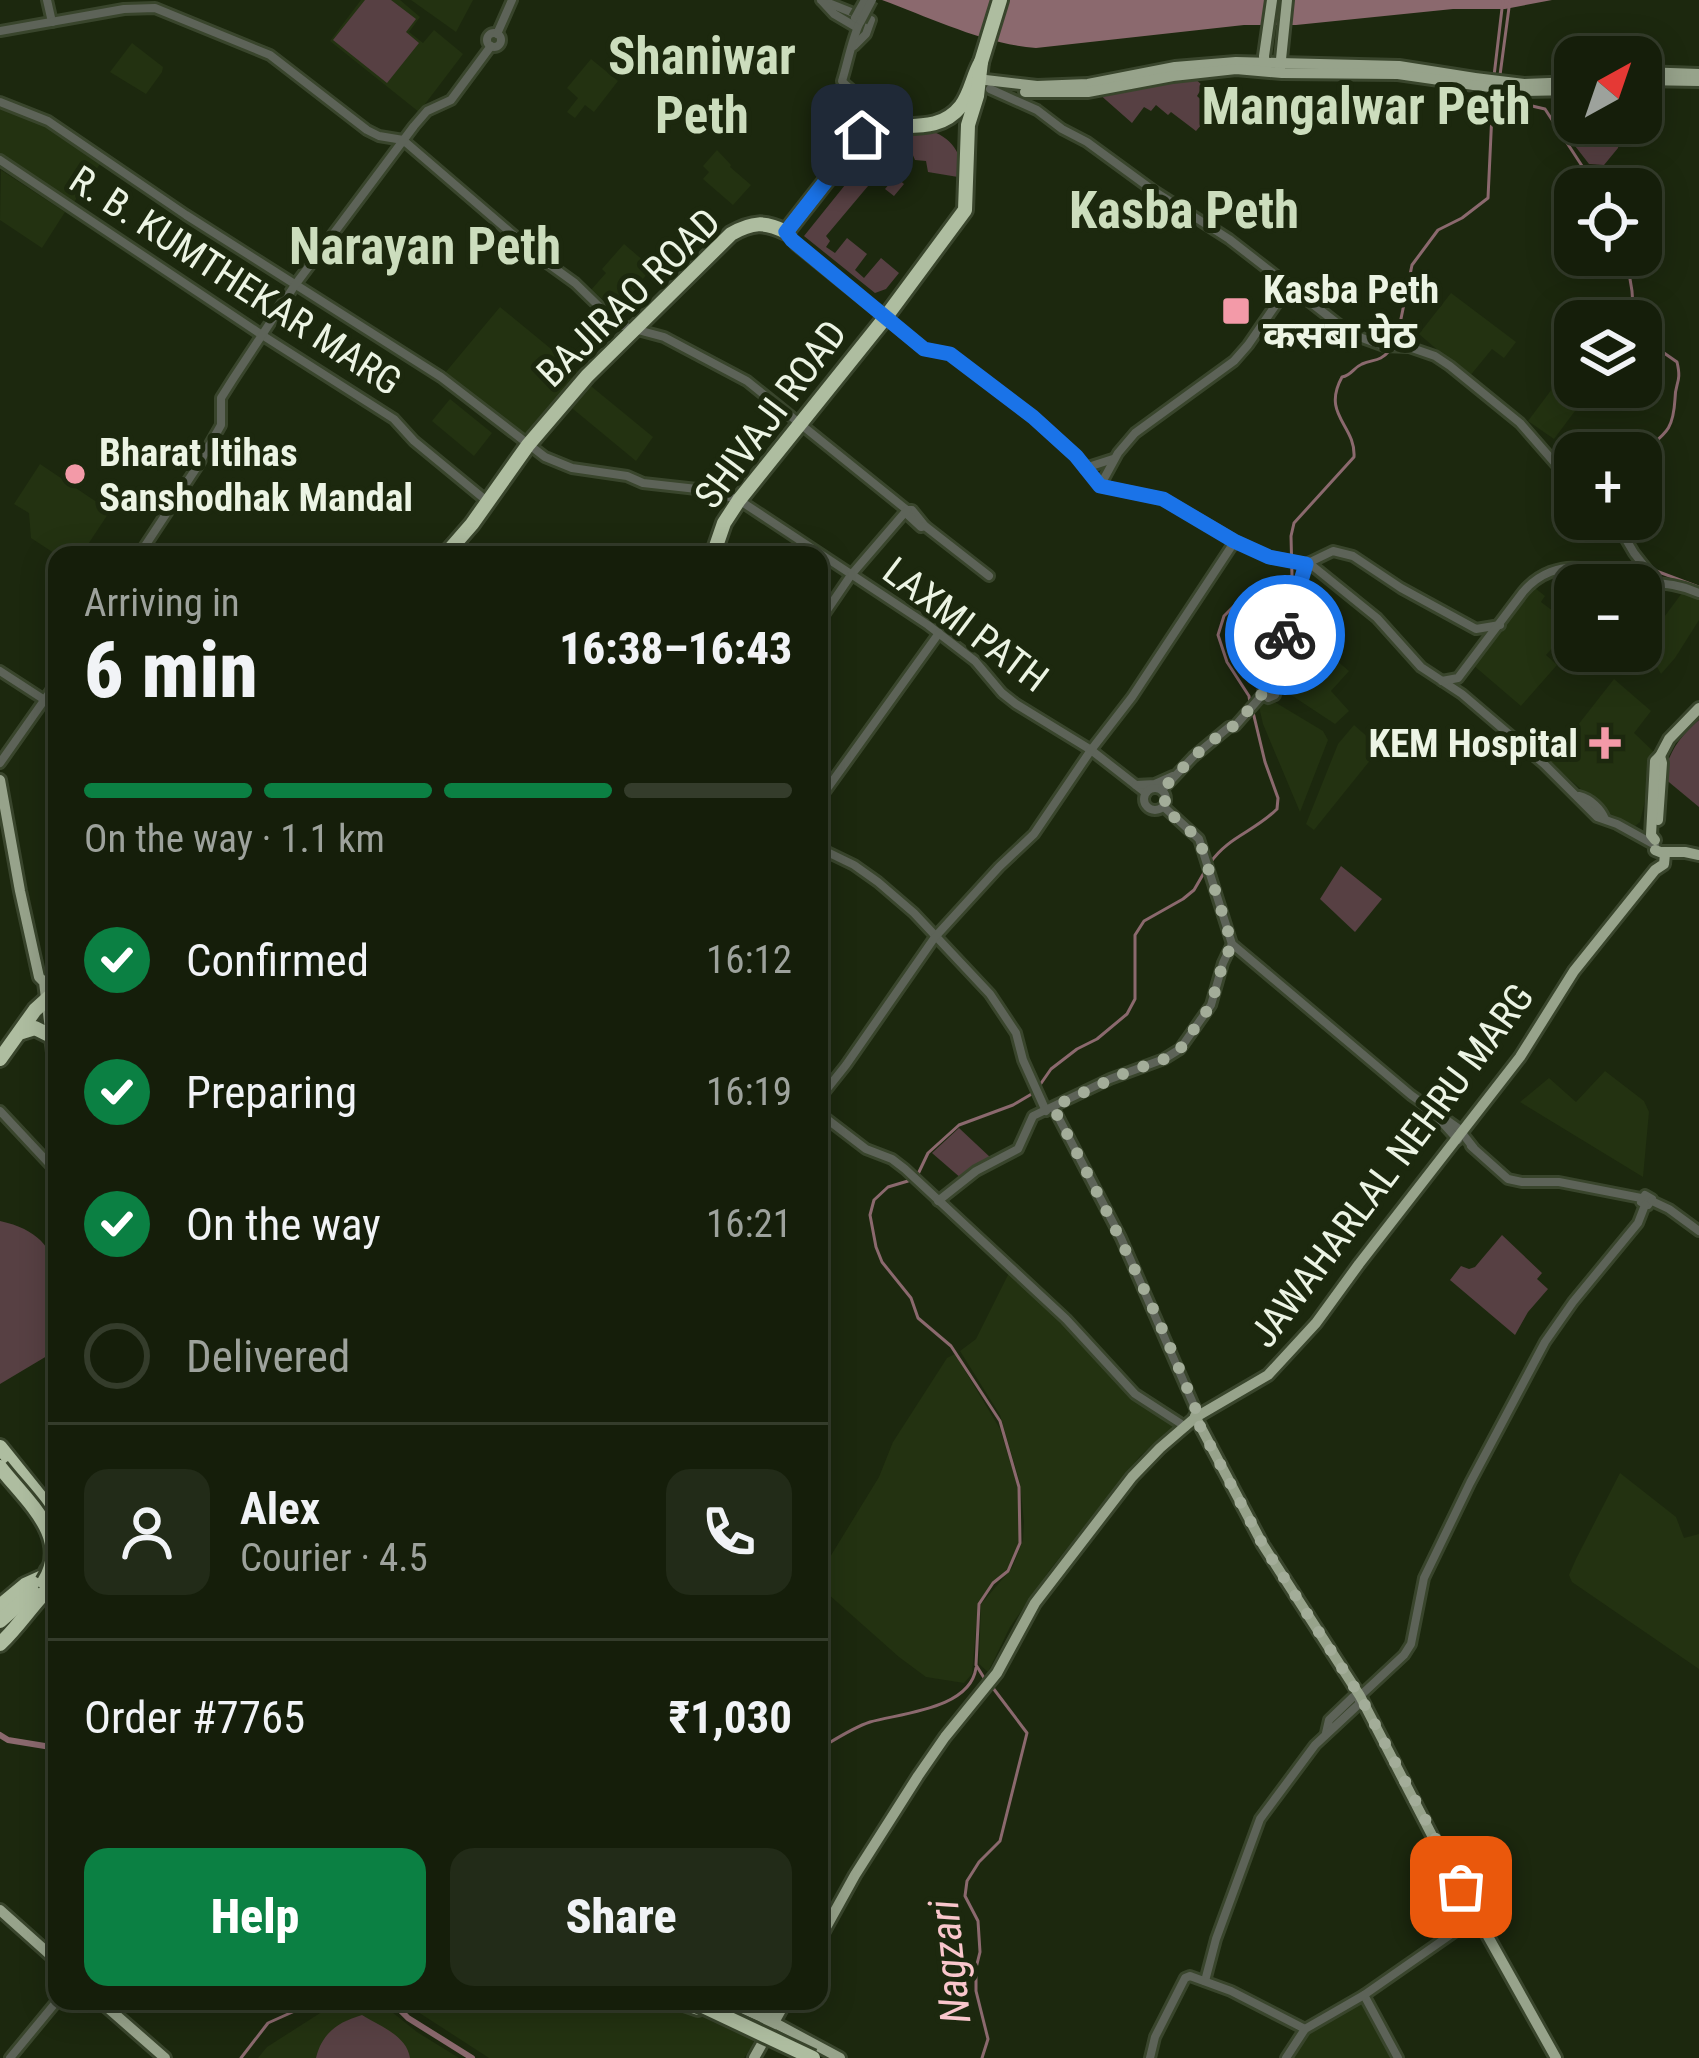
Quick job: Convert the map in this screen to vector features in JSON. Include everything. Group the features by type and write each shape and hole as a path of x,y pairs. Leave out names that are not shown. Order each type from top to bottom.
{"highway":[{"name":"SHIVAJI ROAD","path":"716,546 740,500 965,210 971,100 1000,0"},
{"path":"874,129 923,126 971,100"},
{"name":"BAJIRAO ROAD","path":"452,546 587,376 731,234 760,223 786,232 862,135 874,129"},
{"path":"0,1059 47,1002"},
{"path":"18,1034 35,1028 48,1034"},
{"path":"0,1452 48,1519"},
{"path":"0,1467 48,1530"},
{"path":"0,1477 48,1521"},
{"path":"2,1620 48,1583"},
{"path":"0,1644 48,1585"},
{"path":"2,1620 27,1611"},
{"path":"711,2010 813,2058"},
{"path":"729,2010 828,2058"}],"main road":[{"path":"1265,64 1272,0"},
{"path":"1280,65 1287,0"},
{"path":"971,100 1037,86 1088,88 1265,64 1399,66 1470,81 1554,87"},
{"path":"1662,77 1699,78"},
{"path":"1694,856 1657,855 1660,756 1669,739 1699,708"},
{"path":"0,780 47,1002"},
{"name":"JAWAHARLAL NEHRU MARG","path":"828,1925 899,1804 1068,1558 1141,1466 1191,1418 1273,1366 1520,1057 1657,855"},
{"path":"1191,1418 1263,1545 1360,1696 1556,2058"},
{"name":"JAWAHARLAL NEHRU MARG","path":"828,1913 940,1733 982,1687"},
{"path":"0,1910 48,1953"},
{"path":"110,2010 165,2058"},
{"path":"693,2010 798,2058"},
{"path":"745,2010 840,2058"},
{"path":"750,2058 776,2010"}],"street":[{"path":"46,0 52,22"},
{"path":"145,546 221,425 221,398 295,285 427,111 451,100 490,46 488,36 496,34 512,0"},
{"path":"821,0 834,14 856,23"},
{"path":"821,0 871,20 866,34 853,47"},
{"path":"869,0 856,23 842,81 875,110 874,129"},
{"path":"0,31 154,8 270,55 368,130 403,140 614,321 664,337 747,380 921,526 989,576"},
{"path":"971,100 1037,110 1229,239 1351,334 1435,356 1520,423 1554,462"},
{"name":"LAXMI PATH","path":"0,102 48,122 441,377 545,457 572,468 643,483 720,492 740,500 808,546"},
{"name":"R. B. KUMTHEKAR MARG","path":"0,160 394,419 488,502"},
{"path":"786,232 924,349 950,354 1033,417 1100,486 1163,499 1269,557 1306,564 1377,618 1421,667 1462,694 1602,812 1605,820 1657,855"},
{"path":"1100,486 1135,433 1234,361 1288,287"},
{"path":"1085,468 1115,459"},
{"path":"828,609 908,511"},
{"path":"828,1088 935,937 1034,834 1234,541"},
{"path":"1162,790 1205,746 1235,726 1265,691 1306,564 1333,551 1353,556 1476,629 1500,625"},
{"name":"LAXMI PATH","path":"828,559 939,633 975,661 1016,704 1091,750 1146,793"},
{"path":"1441,681 1458,678 1533,580 1554,571"},
{"path":"1662,582 1699,593"},
{"path":"1476,629 1481,650"},
{"path":"828,787 939,633"},
{"path":"0,670 48,703"},
{"path":"1458,678 1462,694"},
{"path":"0,763 48,696"},
{"path":"1135,785 1155,784 1175,775"},
{"path":"1162,790 1163,807 1148,808 1146,793 1162,790"},
{"path":"1163,807 1197,836 1232,944 1430,1107 1508,1179 1558,1182 1646,1202 1669,1209 1699,1231"},
{"path":"828,852 854,865 914,913 990,994 1016,1033 1037,1089 1121,1238 1191,1418"},
{"path":"938,1201 976,1172 1018,1149 1030,1118 1180,1049 1211,1005 1232,944"},
{"path":"0,1111 48,1162"},
{"path":"828,1120 866,1149 904,1169 1066,1318 1135,1394 1191,1418"},
{"path":"1360,1696 1411,1644 1424,1578 1470,1483 1545,1342 1638,1223 1646,1202"},
{"path":"1205,1981 1259,1819 1325,1733 1329,1720 1352,1697 1359,1697 1359,1704 1325,1733"},
{"path":"1286,2058 1305,2030 1476,1917"},
{"path":"1150,2058 1155,2037 1185,1978 1234,1992 1305,2030"},
{"path":"1364,1995 1398,2058"},
{"path":"10,2058 50,2010"}],"shaded area":[{"path":"361,0 400,0 420,17 409,32 423,43 434,30 463,54 419,112 330,41"},
{"path":"365,0 391,0 416,19 406,32 419,43 387,83 333,40"},
{"path":"411,0 473,0 456,32"},
{"path":"882,0 1552,0 1505,9 1244,25 1036,48 977,36"},
{"path":"132,43 163,67 146,94 110,72"},
{"path":"591,59 618,81 594,112 585,105 575,118 567,112 578,98 567,88"},
{"path":"1191,75 1203,86 1197,96 1213,111 1196,131 1156,105 1151,111 1144,107 1132,123 1098,93"},
{"path":"0,106 39,123 100,164 72,205 0,156"},
{"path":"927,130 954,147 964,178 928,172 926,161 915,160 903,132"},
{"path":"1574,144 1619,144 1604,165 1589,164"},
{"path":"874,149 902,172 897,178 904,184 894,196 885,189 896,176 884,167 826,236 830,241 826,247 835,253 847,238 867,254 855,270 864,278 881,258 899,273 886,289 875,293 804,236"},
{"path":"717,150 751,185 733,205 703,179 709,172 703,166"},
{"path":"1,170 65,212 42,248 0,220"},
{"path":"624,244 652,268 622,304 613,296 607,303 591,290"},
{"path":"1451,293 1516,342 1504,358 1492,349 1469,377 1419,334"},
{"path":"500,307 584,376 529,443 445,373"},
{"path":"586,382 653,437 636,461 567,404"},
{"path":"1554,386 1554,408 1577,408 1559,432 1554,432 1554,439 1528,421"},
{"path":"450,399 492,433 474,456 432,421"},
{"path":"40,464 110,511 87,546 48,549 31,538 29,513 14,504"},
{"path":"1535,588 1545,596 1541,602 1554,612 1554,646 1546,655 1554,668 1521,706 1473,665"},
{"path":"1682,593 1699,600 1699,620 1661,674 1660,672 1662,620"},
{"path":"1247,604 1280,628 1260,689 1233,643"},
{"path":"1293,624 1317,644 1279,687 1279,669"},
{"path":"1318,645 1349,671 1331,691 1349,711 1335,724 1279,687"},
{"name":"KEM Hospital","path":"1614,679 1651,711 1634,733 1656,754 1640,822 1634,827 1626,827 1549,762"},
{"path":"1273,701 1323,731 1328,740 1300,812 1263,724 1258,702"},
{"path":"1699,720 1699,807 1664,778 1676,746"},
{"path":"1354,725 1380,748 1314,830 1306,824 1338,744"},
{"path":"1341,866 1382,899 1355,932 1320,899"},
{"path":"1605,1071 1644,1101 1649,1112 1643,1177 1520,1102 1549,1078 1576,1102"},
{"path":"959,1128 992,1159 962,1179 932,1153"},
{"path":"0,1221 23,1229 48,1250 48,1355 0,1384"},
{"path":"1502,1235 1542,1273 1537,1279 1548,1289 1515,1335 1450,1280 1461,1266 1475,1267"},
{"path":"1010,1271 1061,1316 1120,1383 1179,1422 1140,1456 1049,1571 1010,1627 988,1672 979,1664 981,1604 1012,1568 1024,1522 1020,1483 1000,1415 960,1351 976,1339"},
{"path":"955,1354 1000,1429 1018,1487 1020,1541 1007,1570 978,1604 972,1674 964,1683 926,1677 828,1594 828,1560 879,1477 893,1442 947,1358"},
{"path":"1620,1473 1676,1517 1684,1538 1699,1534 1699,1669 1572,1582 1569,1575"},
{"path":"1361,2001 1396,2058 1289,2058 1311,2028"},
{"path":"325,2010 389,2010 459,2058 258,2058 267,2047"},
{"path":"415,2010 688,2010 756,2040 744,2058 489,2058"},
{"path":"362,2015 398,2038 410,2058 316,2058 332,2030"}],"waterway":[{"name":"Nagzari","path":"1494,76 1503,0"},
{"path":"1500,75 1510,0"},
{"name":"Nagzari","path":"1396,343 1412,265 1438,230 1488,198 1493,91"},
{"path":"1498,91 1498,98 1545,109 1583,168"},
{"path":"1630,276 1633,300"},
{"name":"Nagzari","path":"1250,703 1218,635 1224,616 1252,588 1292,576 1294,523 1354,457 1335,401 1342,377 1390,350"},
{"path":"1662,352 1677,362 1679,374 1670,425 1662,436"},
{"path":"1662,573 1699,587"},
{"name":"Nagzari","path":"1210,863 1225,846 1277,809 1278,798 1253,712"},
{"path":"986,1681 976,1665 979,1604 1008,1571 1020,1543 1019,1487 1000,1421 951,1346 918,1318 911,1298 882,1262 870,1215 874,1200 888,1187 918,1174 928,1153 959,1125 1035,1092 1051,1069 1127,1014 1135,999 1135,935 1144,921 1194,890 1205,871"},
{"path":"828,1744 863,1724 948,1701 971,1682 976,1668"},
{"name":"Nagzari","path":"982,2058 988,2039 976,1991 978,1921 965,1896 967,1881 1000,1841 1027,1733 993,1688"},
{"path":"0,1735 48,1747"},
{"path":"241,2058 268,2023 297,2010"},
{"path":"400,2010 472,2058"}],"way so far":[{"path":"1285,635 1263,694 1235,726 1198,752 1162,790 1163,807 1199,839 1232,944 1211,1005 1175,1053 1053,1107 1121,1238 1186,1384 1196,1410 1193,1413 1263,1545 1360,1696 1461,1887"}],"place":[{"name":"Kasba Peth कसबा पेठ","path":"1236,311"},
{"name":"Bharat Itihas Sanshodhak Mandal","path":"75,474"},
{"name":"KEM Hospital","path":"1605,743"}],"district":[{"name":"Shaniwar Peth","path":"702,85"},
{"name":"Mangalwar Peth","path":"1366,106"},
{"name":"Kasba Peth","path":"1184,210"},
{"name":"Narayan Peth","path":"425,246"}],"route":[{"path":"862,135 786,232 792,240 924,349 950,354 1033,417 1076,456 1100,486 1163,499 1269,557 1306,564 1285,635"}]}
